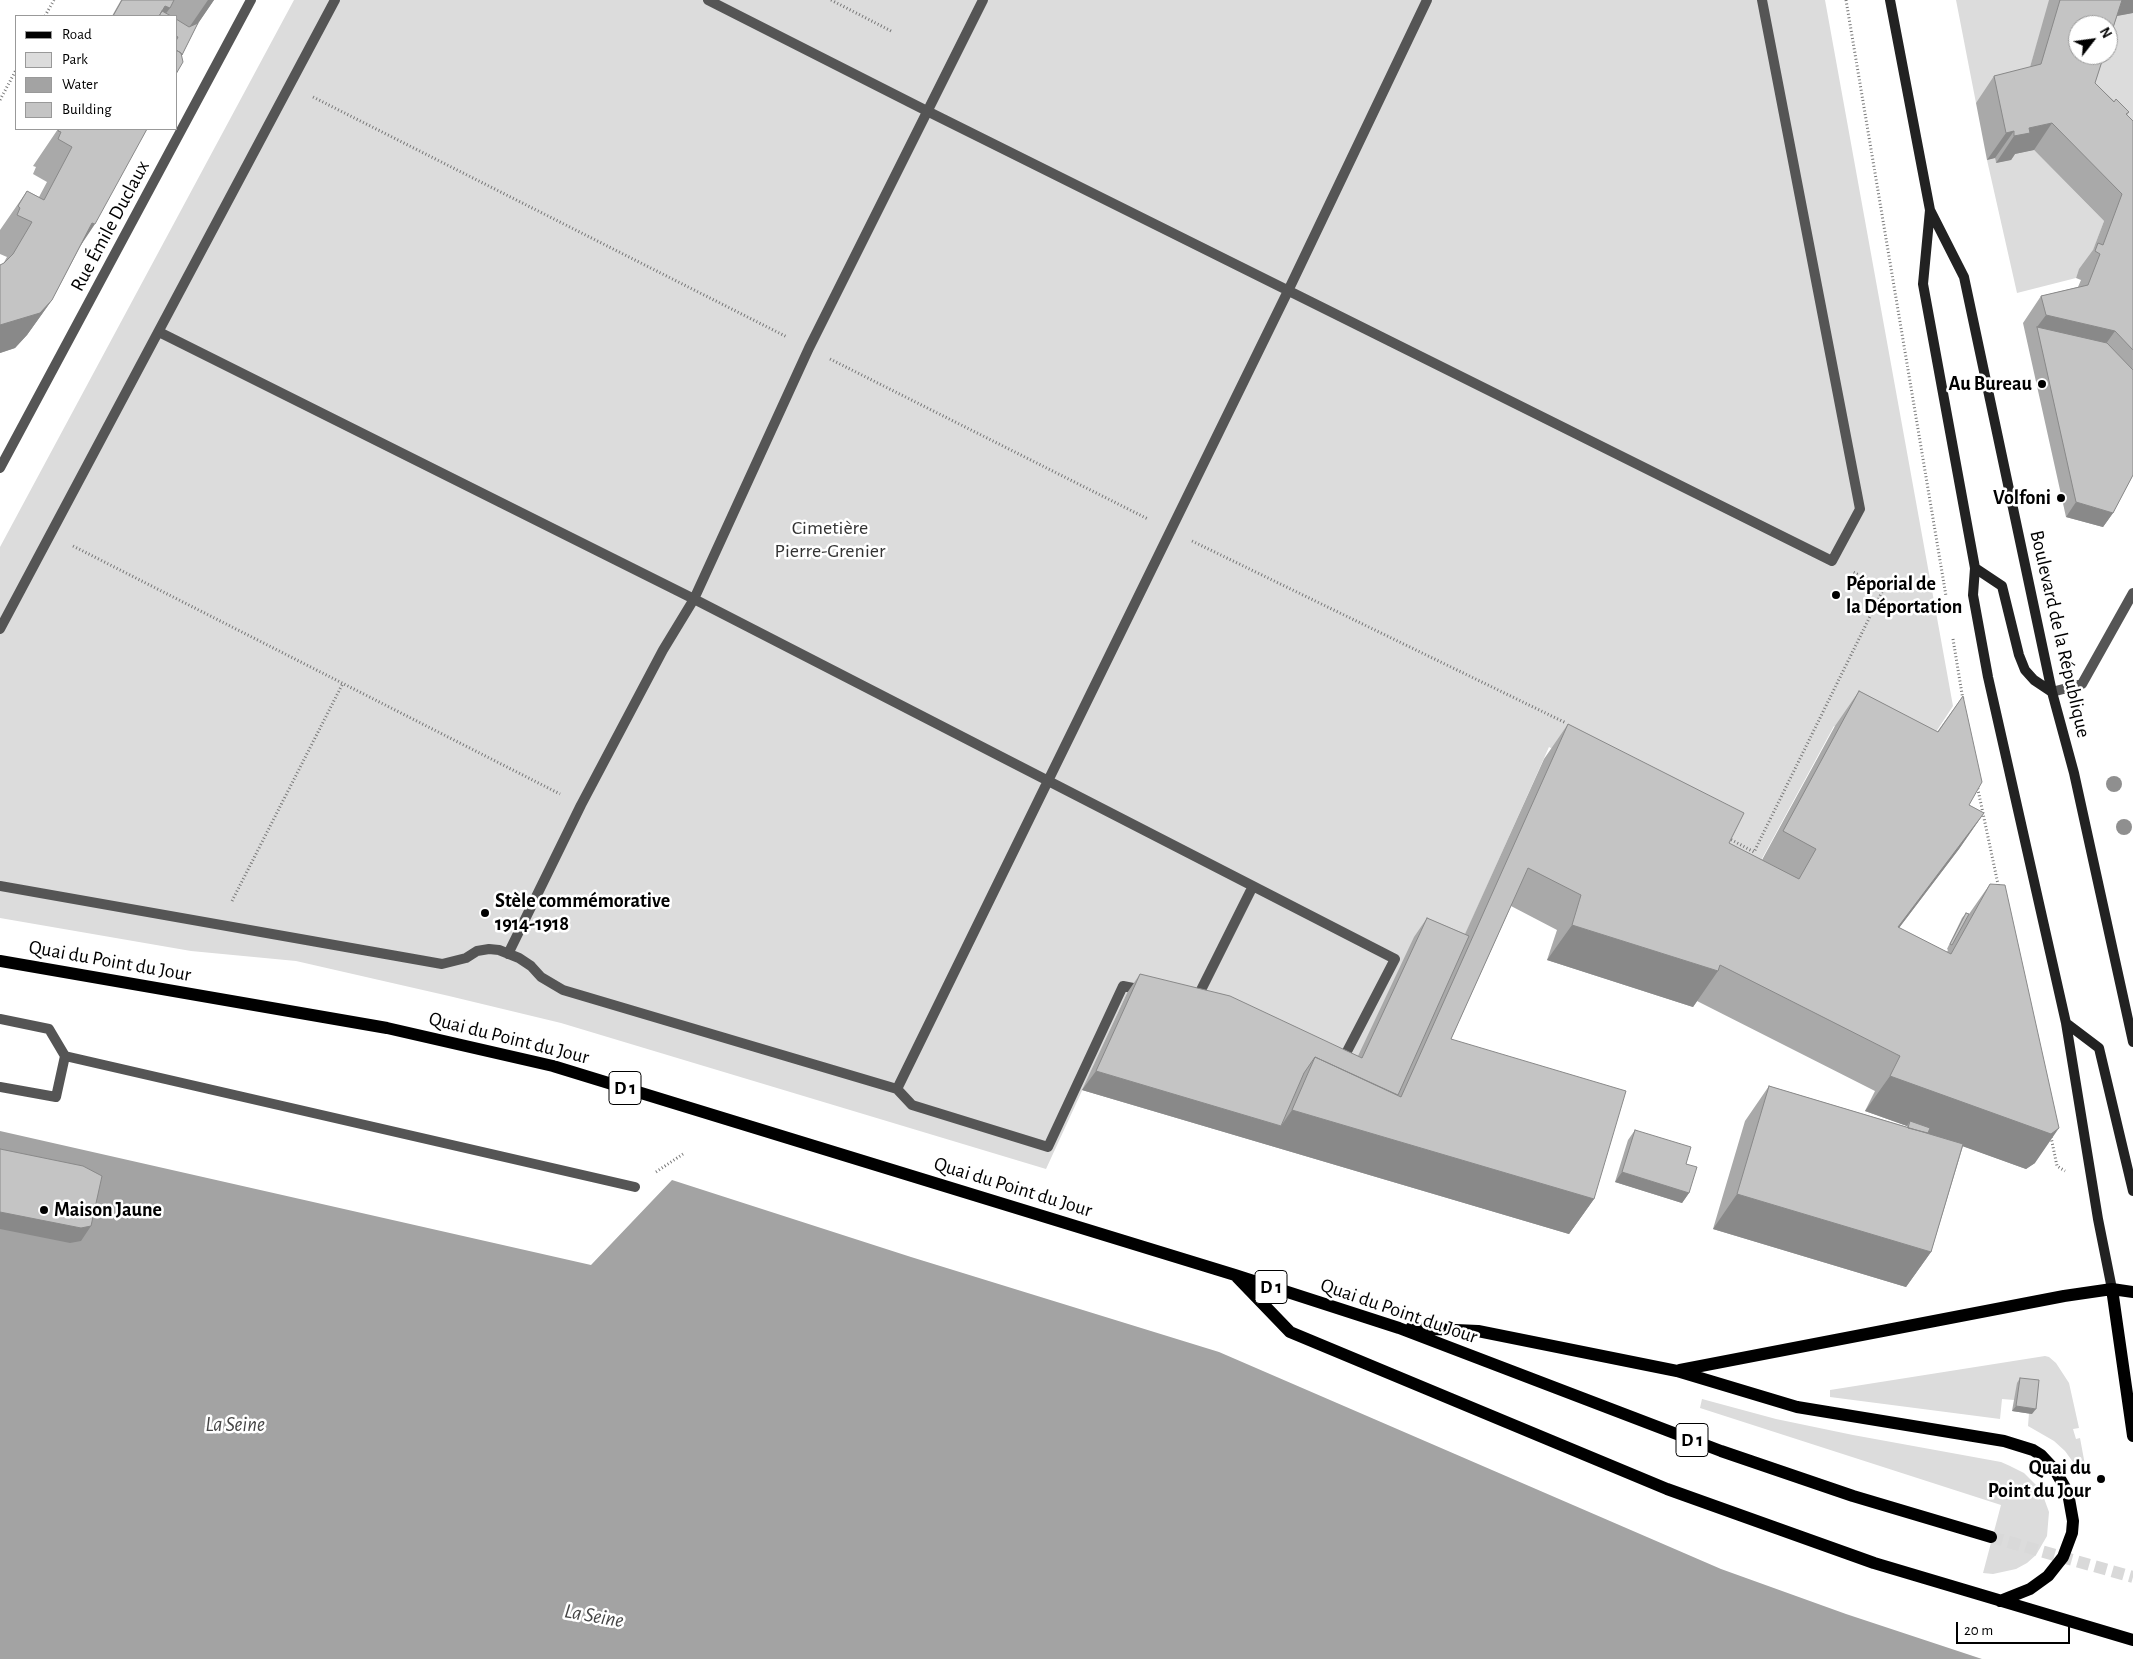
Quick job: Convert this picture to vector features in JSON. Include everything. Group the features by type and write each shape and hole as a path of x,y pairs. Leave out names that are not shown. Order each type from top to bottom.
{"main road":[{"name":"Boulevard de la République","path":"1890,0 1930,210 1964,277 2052,692 2074,773 2133,1042"},
{"name":"Boulevard de la République","path":"1930,210 1923,284 1975,568 1974,595 1988,677 2066,1023 2098,1219 2112,1289 2133,1436"},
{"path":"1975,568 2002,586 2019,655 2025,670 2034,680 2052,692"},
{"name":"Quai du Point du Jour","path":"0,961 387,1028 553,1066 1234,1275 1398,1328 1721,1451 1853,1496 1991,1537"},
{"path":"2066,1023 2099,1048 2133,1191"},
{"path":"1234,1275 1290,1332 1425,1390 1667,1489 1874,1563 2133,1640"},
{"path":"1677,1371 2064,1296 2112,1289 2133,1292"},
{"path":"1398,1328 1478,1331 1677,1371 1797,1406 2004,1441 2023,1446 2041,1455 2056,1470 2068,1493 2073,1521 2072,1533 2063,1556 2048,1576 2030,1589 2000,1601"}],"street":[{"name":"Rue Émile Duclaux","path":"0,468 251,0"},
{"path":"0,628 335,0"},
{"path":"708,0 927,111 1832,561 1860,509 1762,0"},
{"path":"508,954 581,805 663,650 694,599 809,348 983,0"},
{"path":"897,1089 1288,291 1427,0"},
{"path":"159,332 694,599 1395,959 1342,1061"},
{"path":"2052,692 2082,684 2133,593"},
{"path":"0,886 442,964 489,949 519,958 542,977 563,990 897,1089 912,1105 1048,1147 1123,986 1150,992"},
{"path":"1186,1001 1195,1003 1253,886"},
{"path":"0,1019 49,1029 66,1056 635,1187"},
{"path":"0,1086 56,1097 66,1056"}],"path":[{"path":"46,15 54,0"},
{"path":"831,0 893,32"},
{"path":"0,100 15,72"},
{"path":"290,85 1170,530 1566,723"},
{"path":"50,535 581,805"},
{"path":"1720,834 1754,852 1884,588 1832,561"},
{"path":"221,924 343,683"},
{"path":"635,1187 683,1154"}],"green space":[{"name":"Cimetière Pierre-Grenier","path":"294,0 1825,0 1953,706 1913,767 1834,726 1758,866 1549,747 1456,955 1348,1077 1127,993 1046,1169 561,1023 449,996 296,961 191,951 0,918 0,547"},
{"path":"1956,0 2050,0 2023,91 1976,103"},
{"path":"2133,13 2133,166 2097,126 2094,65 2118,65 2118,16"},
{"path":"2034,150 2104,221 2085,272 2079,270 2076,278 2017,293 1987,160 1995,158 1996,163 2011,160 2011,155"},
{"path":"2045,1356 2056,1363 2069,1383 2079,1428 2073,1429 2076,1439 2080,1438 2085,1465 2078,1469 2065,1451 2054,1441 2028,1426 2029,1413 2032,1413 2014,1400 2002,1399 2000,1419 1830,1397 1830,1390"},
{"path":"1702,1399 1776,1419 2001,1462 2024,1473 2041,1490 2049,1512 2047,1536 2036,1555 2027,1563 2016,1569 1993,1574 1983,1573 2001,1505 1700,1408"}],"water":[{"name":"La Seine","path":"0,1131 591,1265 672,1180 911,1257 1219,1352 1721,1569 1846,1614 1982,1659 0,1659"}],"building":[{"path":"122,0 174,0 170,8 165,6 160,15 114,15"},
{"path":"2060,0 2122,0 2117,15 2068,15 2068,65 2101,65 2095,83 2114,102 2116,99 2129,112 2126,114 2133,121 2133,350 2115,331 2046,315 2041,296 2088,285 2100,254 2095,251 2098,243 2103,245 2122,194 2052,123 2029,128 2030,133 2014,136 2014,131 2006,133 1994,76 2041,64"},
{"path":"162,11 169,15 160,15"},
{"path":"178,20 189,27 198,23 182,55 178,51"},
{"path":"178,51 181,53 183,62 178,71"},
{"path":"146,130 95,224 92,223 52,300 40,313 0,325 0,265 13,254 32,222 17,215 20,208 18,206 27,191 44,200 72,147 58,139 61,132 58,131"},
{"path":"2037,327 2107,343 2133,370 2133,475 2113,513 2076,502"},
{"path":"1859,691 1938,732 1963,696 1982,782 1969,805 1984,813 1898,927 1951,954 1990,884 2005,885 2059,1128 2051,1134 1890,1076 1900,1056 1720,965 1718,971 1572,925 1581,895 1528,868 1451,1039 1626,1091 1594,1199 1292,1110 1315,1057 1401,1097 1568,724 1744,813 1729,843 1799,879 1816,849 1783,831"},
{"path":"1966,913 1969,914 1952,945 1950,944"},
{"path":"1427,918 1469,936 1398,1095 1315,1057 1304,1073 1281,1126 1096,1071 1140,974 1230,996 1362,1058"},
{"path":"1769,1086 1963,1144 1931,1252 1737,1194"},
{"path":"1910,1121 1930,1128 1928,1133 1908,1128"},
{"path":"1635,1130 1691,1147 1686,1164 1697,1167 1689,1193 1622,1172"},
{"name":"Maison Jaune","path":"0,1149 83,1166 102,1176 91,1226 81,1228 0,1212"},
{"path":"2020,1378 2039,1380 2036,1409 2016,1406"}],"tunnel":[{"path":"1991,1537 2133,1577"}],"place":[{"name":"Au Bureau","path":"2042,384"},
{"name":"Volfoni","path":"2061,498"},
{"name":"Péporial de la Déportation","path":"1836,595"},
{"name":"Stèle commémorative 1914-1918","path":"485,913"},
{"name":"Maison Jaune","path":"44,1210"},
{"name":"Quai du Point du Jour","path":"2101,1479"}]}
